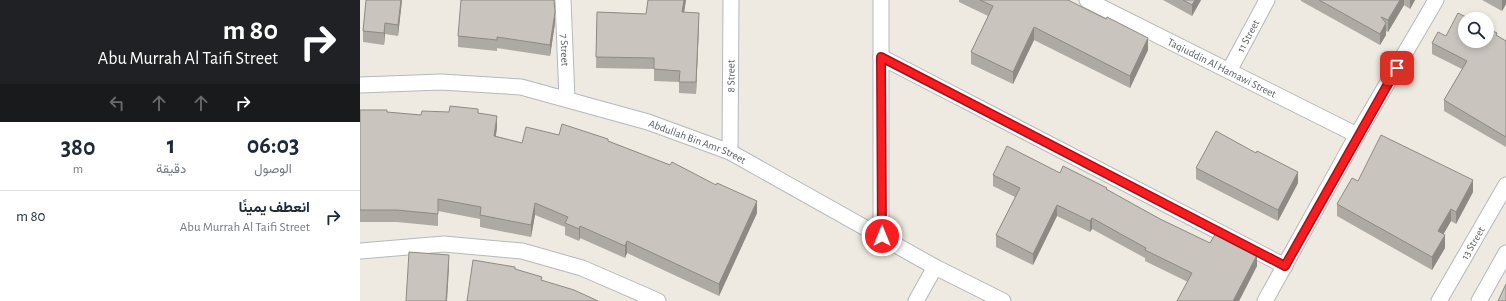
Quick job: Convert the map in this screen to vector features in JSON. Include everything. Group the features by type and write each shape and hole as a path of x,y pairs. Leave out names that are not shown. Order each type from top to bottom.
{"street":[{"name":"7 Street","path":"563,0 567,99"},
{"name":"8 Street","path":"730,152 731,0"},
{"path":"881,0 882,236"},
{"name":"Taqiuddin Al Hamawi Street","path":"1087,0 1357,136"},
{"name":"11 Street","path":"1228,71 1266,0"},
{"path":"1265,301 1357,136 1436,0"},
{"path":"881,57 1285,266"},
{"name":"Abdullah Bin Amr Street","path":"360,85 440,82 521,87 648,122 730,152 935,267 1003,301"},
{"name":"13 Street","path":"1439,301 1506,185"},
{"path":"360,251 444,244 522,251 582,268 658,301"},
{"path":"1479,301 1506,253"},
{"path":"916,301 935,267"}],"building":[{"path":"366,0 401,0 398,25 385,23 384,33 363,31"},
{"path":"461,0 554,0 555,12 550,45 497,37 497,40 458,36"},
{"path":"648,0 684,0 682,12 699,13 696,82 679,82 680,71 654,69 654,58 596,57 597,12 646,14"},
{"path":"980,0 1068,0 1106,19 1107,17 1148,38 1130,76 1034,27 1013,72 971,52 993,6"},
{"path":"1183,0 1195,0 1192,5"},
{"path":"1319,0 1400,0 1388,20 1381,17 1386,23 1380,34"},
{"path":"1458,13 1458,48 1494,48 1494,32 1497,33 1496,35 1506,41 1506,137 1444,100 1467,61 1432,43 1438,32 1446,36"},
{"path":"450,106 478,109 478,113 497,116 494,136 522,143 526,127 559,135 562,124 608,139 608,141 670,165 672,162 716,185 717,183 757,201 719,284 627,241 625,246 580,226 579,229 565,223 568,217 535,203 531,225 480,215 481,207 438,199 438,214 397,210 360,210 360,110 387,110 387,112 421,115 422,111 449,112"},
{"path":"1216,131 1256,153 1257,151 1298,172 1278,210 1196,168"},
{"path":"1381,135 1473,180 1456,212 1451,209 1438,231 1445,235 1432,257 1337,204 1352,178 1358,181"},
{"path":"1007,146 1060,173 1063,166 1107,188 1106,189 1160,219 1210,243 1216,233 1257,255 1233,301 1177,301 1192,273 1145,250 1146,248 1092,218 1090,221 1057,205 1033,254 996,235 1020,188 993,175"},
{"path":"409,252 449,255 446,301 406,301"},
{"path":"473,260 515,267 515,269 542,277 541,280 574,290 598,301 467,301"},
{"path":"1506,284 1506,301 1498,301"}],"route":[{"path":"882,236 881,57 1285,266 1357,136 1397,68"}]}
